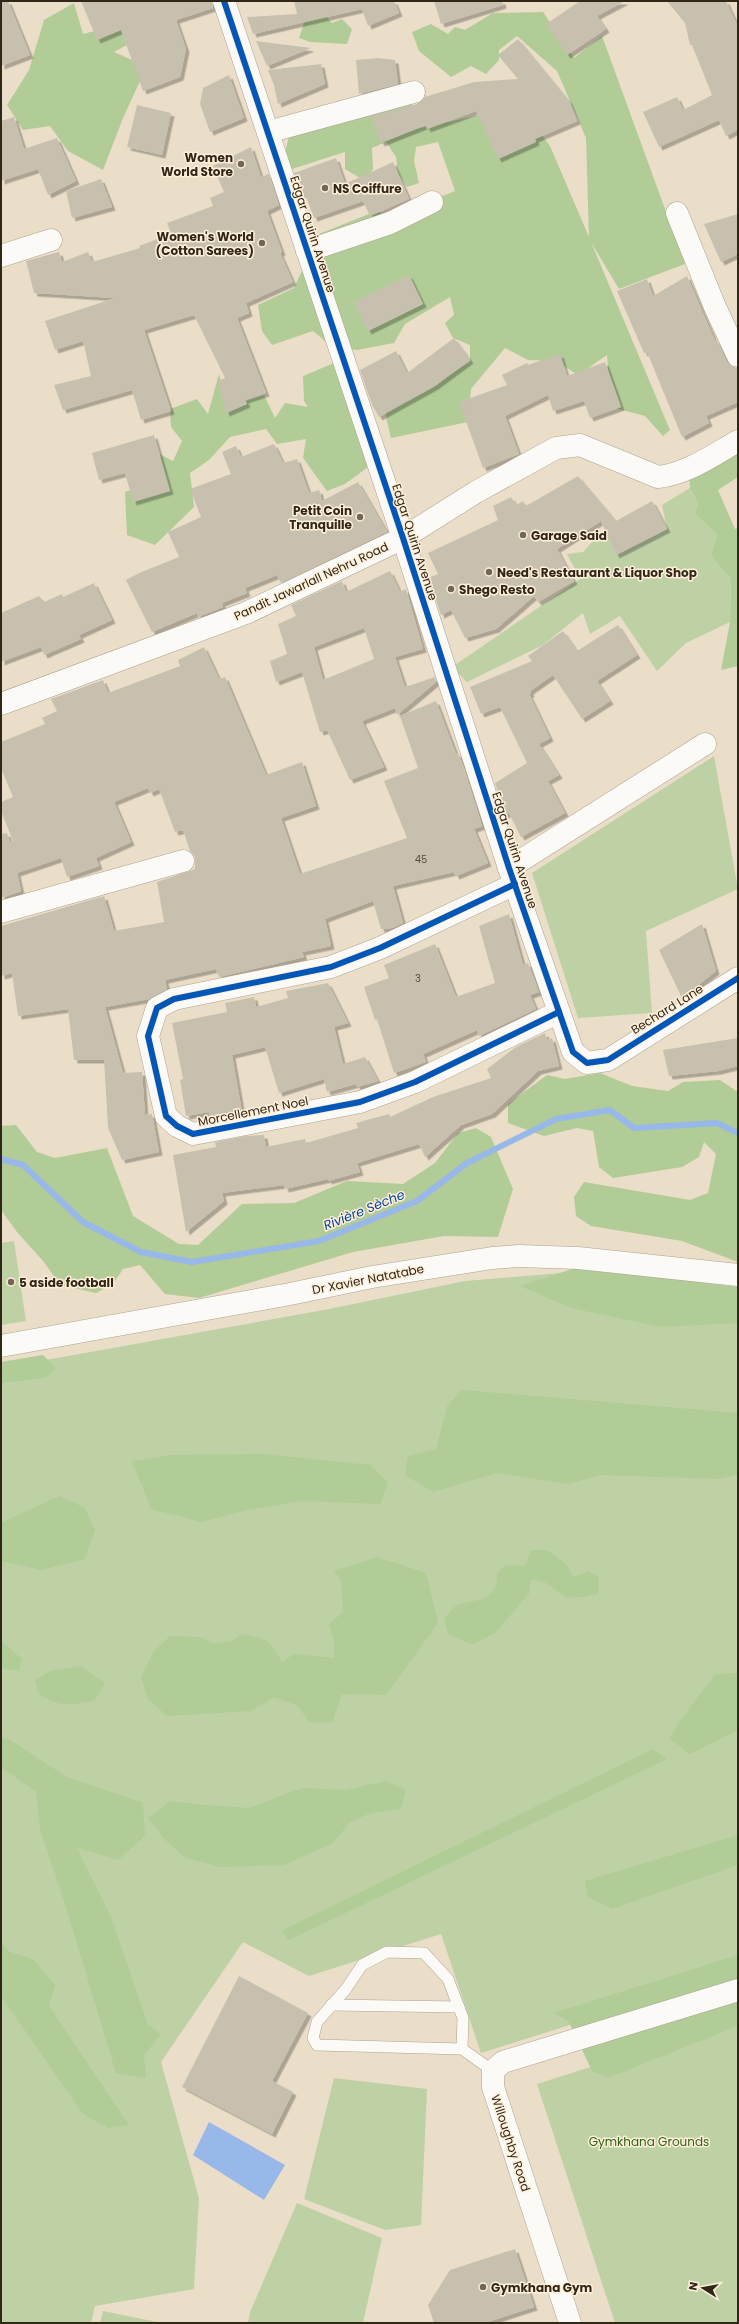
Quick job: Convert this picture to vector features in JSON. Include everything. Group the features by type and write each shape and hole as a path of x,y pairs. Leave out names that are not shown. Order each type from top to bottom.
{"street":[{"name":"Edgar Quirin Avenue","path":"224,1 403,538 512,876 573,1052 587,1063 608,1060"},
{"path":"268,132 414,92"},
{"path":"307,251 390,223 432,202"},
{"path":"677,213 715,307 738,356"},
{"path":"1,256 50,240"},
{"name":"Pandit Jawarlall Nehru Road","path":"1,704 246,613 403,538 476,492 556,448 580,445 658,477 666,476 696,465 738,441"},
{"name":"Morcellement Noel","path":"559,1012 415,1082 360,1102 193,1134 177,1126 166,1116 148,1036 157,1008 174,999 331,967 380,948 512,876 705,744"},
{"path":"1,912 183,861"},
{"name":"Bechard Lane","path":"608,1060 738,978"},
{"name":"Dr Xavier Natatabe","path":"1,1346 290,1294 372,1277 492,1258 519,1256 578,1258 738,1275"},
{"path":"493,2071 503,2062 738,1990"},
{"name":"Willoughby Road","path":"493,2071 493,2087 570,2323"}],"lane":[{"path":"462,2049 463,2018 448,1979 424,1953 387,1952 362,1965 346,1989 322,2015 314,2030 313,2038 317,2045 462,2049 493,2071"},
{"path":"331,2005 459,2007"}],"green space":[{"path":"74,3 83,34 128,22 138,39 114,52 132,60 141,79 123,118 103,170 68,151 50,126 23,130 7,105 29,70 44,20"},
{"path":"320,10 332,23 342,19 352,29 347,44 310,42 299,38 307,14"},
{"path":"543,12 574,58 602,36 685,264 619,289 591,242 670,430 663,436 645,416 611,407 607,355 578,375 556,361 528,360 505,348 471,389 468,422 391,438 385,412 470,362 470,345 453,338 445,323 454,315 450,297 405,324 394,343 357,350 331,346 313,331 272,345 262,331 258,305 294,288 319,234 379,210 384,219 455,191 438,142 416,147 414,161 419,183 407,187 398,173 396,157 386,142 372,148 373,169 365,181 345,169 345,152 292,169 285,153 289,136 410,99 420,128 480,115 541,134 550,146 589,237 586,138 557,71 517,36 499,50 499,60 486,74 471,66 451,77 419,51 412,32 431,24 448,34 455,27 465,30 493,13"},
{"path":"334,363 372,464 345,484 327,491 303,458 306,439 277,444 266,429 230,437 209,460 190,473 194,507 155,545 127,535 125,492 155,482 155,452 173,461 182,441 171,427 170,409 197,399 208,414 219,374 228,407 264,395 275,418 285,403 308,407 304,401 303,376"},
{"path":"738,444 738,477 718,490 735,529 738,528 738,666 721,670 730,622 731,579 711,556 717,534 695,514 698,503 690,488 689,469"},
{"path":"690,488 698,503 695,514 717,534 711,556 731,579 730,622 686,643 657,671 620,616 590,634 583,613 543,645 467,682 452,667 580,579 567,554 583,552 605,528 616,555 667,529 662,505"},
{"path":"714,756 738,889 646,931 652,1013 578,1018 532,873"},
{"path":"600,1073 632,1086 668,1091 683,1082 720,1080 738,1092 738,1262 682,1241 591,1226 576,1216 574,1197 584,1182 690,1200 708,1193 716,1154 704,1142 699,1157 682,1167 613,1178 599,1167 593,1131 577,1128 544,1136 508,1123 508,1104 547,1075 565,1079"},
{"path":"16,1125 37,1152 55,1158 107,1148 133,1216 179,1244 198,1245 242,1204 294,1203 347,1181 403,1184 435,1163 458,1133 476,1128 491,1137 513,1189 498,1237 444,1236 353,1252 199,1298 165,1294 140,1265 123,1269 113,1284 96,1293 60,1285 44,1262 17,1232 1,1210 1,1126"},
{"name":"5 aside football","path":"14,1241 26,1321 1,1325 1,1243"},
{"path":"578,1267 738,1287 738,1323 661,1327 571,1308 520,1286"},
{"path":"560,1273 738,1297 738,1972 481,2053 441,1934 309,1976 243,1942 161,2062 199,2198 194,2289 95,2306 91,2323 1,2323 1,1368 329,1309 465,1281"},
{"path":"43,1355 56,1368 45,1378 1,1383 1,1362"},
{"path":"462,1390 738,1413 738,1475 719,1479 602,1475 568,1484 497,1473 433,1492 405,1475 408,1456 436,1449 447,1406"},
{"path":"262,1454 370,1465 388,1482 380,1504 302,1501 251,1509 202,1522 151,1509 132,1461 173,1455"},
{"path":"59,1496 85,1508 95,1530 85,1559 42,1570 1,1561 1,1523"},
{"path":"531,1550 547,1550 567,1565 574,1577 589,1571 599,1578 598,1594 566,1598 546,1583 531,1579 529,1594 495,1633 472,1645 448,1634 444,1619 454,1607 490,1595 494,1590 497,1573 506,1565 525,1566"},
{"path":"377,1557 426,1573 438,1623 386,1695 342,1694 332,1723 309,1722 298,1706 274,1697 251,1711 167,1716 148,1699 141,1677 153,1652 170,1636 200,1637 213,1643 230,1642 242,1634 267,1641 282,1662 294,1654 334,1658 334,1641 329,1624 343,1612 341,1580 334,1571"},
{"path":"1,1641 22,1659 19,1671 1,1668"},
{"path":"80,1666 105,1683 94,1701 78,1704 64,1704 52,1701 38,1693 35,1680 50,1671"},
{"path":"738,1673 738,1730 690,1754 670,1739 679,1722 715,1674"},
{"path":"1,1738 10,1740 67,1777 143,1803 145,1836 118,1860 77,1848 111,1917 148,2025 161,2034 144,2055 146,2078 116,2073 61,1891 40,1829 36,1792 1,1767"},
{"path":"653,1749 667,1759 289,1940 281,1931"},
{"path":"386,1781 406,1790 401,1809 371,1813 350,1822 333,1843 284,1865 220,1867 186,1858 164,1839 148,1818 170,1801 249,1808 302,1788 345,1790"},
{"path":"738,1835 738,1865 612,1909 588,1897 585,1881"},
{"path":"1,1942 8,1951 34,1960 55,1985 49,2006 129,2125 108,2128 83,2114 1,1996"},
{"path":"738,1955 738,2026 608,2078 592,2071 569,2022 554,2013"},
{"name":"Gymkhana Grounds","path":"738,2020 738,2323 615,2323 537,2084"},
{"path":"334,2078 427,2089 421,2225 385,2230 304,2199"},
{"path":"297,2203 382,2238 363,2323 248,2323 250,2312"},
{"path":"103,2311 162,2323 100,2323"}],"water":[{"path":"209,2122 285,2165 264,2200 193,2155"}],"building":[{"path":"1,1 8,1 30,55 1,66"},
{"path":"81,1 212,1 213,8 176,20 186,49 180,77 143,91 121,30 97,40"},
{"path":"294,1 394,1 399,13 368,26 362,9 253,34 247,17 297,14"},
{"path":"434,1 502,1 503,5 441,24"},
{"path":"580,1 625,1 597,16 606,29 567,55 546,24"},
{"path":"667,1 726,1 738,27 738,130 726,136 719,120 659,147 643,112 677,97 683,110 712,95 692,45 690,45 685,23"},
{"path":"518,39 569,101 577,121 535,139 536,142 498,159 476,111 427,129 426,125 381,143 371,117 417,104 425,97 474,82 518,79 498,55"},
{"path":"256,41 311,48 267,66"},
{"path":"378,58 395,60 398,84 359,94 356,60"},
{"path":"321,64 325,84 278,104 274,85 268,70"},
{"path":"229,75 244,118 210,132 200,104 203,88"},
{"path":"137,105 171,113 162,155 127,147"},
{"path":"14,117 24,149 57,138 76,181 48,195 38,169 1,181 1,121"},
{"path":"251,147 261,177 269,174 279,205 267,211 282,252 280,253 293,282 246,303 249,313 237,318 266,393 245,400 247,404 226,413 218,381 225,378 194,315 144,330 171,411 141,420 132,390 63,410 54,385 91,376 83,341 55,350 45,321 115,298 34,293 26,261 59,252 62,262 88,252 92,262 140,248 139,246 171,234 167,223 213,206 210,198 224,192 213,166"},
{"path":"336,158 345,184 393,162 409,199 370,216 363,201 314,218 305,193 302,195 294,173"},
{"path":"101,179 112,207 72,218 66,191"},
{"path":"738,214 738,254 721,262 704,224"},
{"path":"409,275 423,304 368,331 354,302"},
{"path":"687,276 715,341 717,340 727,362 731,366 738,368 738,402 706,416 709,423 682,437 647,352 644,353 617,291 647,279 653,296"},
{"path":"454,338 470,360 435,386 379,417 372,405 360,370 396,351 407,373"},
{"path":"560,354 567,376 605,362 621,407 590,418 584,401 553,411 548,395 505,416 519,454 483,468 459,402 507,385 502,375 527,363 528,365"},
{"path":"154,435 170,491 133,502 125,473 99,480 92,453"},
{"path":"274,444 283,463 297,459 309,493 319,490 322,501 358,482 387,532 281,583 277,575 245,588 247,593 222,603 223,607 198,617 197,613 152,632 126,580 139,573 179,557 168,532 201,517 190,489 231,474 222,452 236,446 241,457"},
{"path":"578,476 616,521 652,501 667,529 616,555 601,521 557,549 574,581 538,602 534,596 496,629 465,638 451,610 441,615 429,578 438,574 428,553 498,520 493,506 511,497 516,505 523,501 526,506"},
{"path":"390,571 400,592 406,589 423,649 395,657 405,687 435,677 436,682 397,715 395,708 362,721 384,767 350,780 327,730 320,732 302,672 276,682 270,661 287,654 278,624 296,616 291,605 342,581 346,592","holes":["364,628 374,659 323,680 314,647"]},
{"path":"94,583 112,620 79,635 81,639 44,655 41,647 1,662 1,613 39,596 44,602 62,594 63,597"},
{"path":"618,625 637,655 597,681 610,701 582,719 553,675 530,691 531,694 529,694 550,738 539,744 559,775 548,781 565,813 521,837 509,813 505,815 495,783 527,763 500,707 481,714 470,687 532,661 528,656 563,631 577,651"},
{"path":"204,647 219,679 225,677 266,775 302,762 316,806 281,818 300,874 407,838 384,781 418,768 400,716 436,701 456,754 458,753 464,768 482,826 474,829 488,863 456,876 454,872 393,886 403,923 392,928 381,929 373,901 325,919 331,946 302,952 304,957 219,977 216,969 165,980 167,989 149,999 105,1007 123,1073 142,1072 145,1115 152,1114 159,1152 122,1160 108,1128 104,1060 74,1060 68,1009 18,1016 12,973 1,976 1,926 104,896 114,931 164,922 157,882 195,869 195,857 190,851 183,830 175,832 159,789 150,793 148,788 114,802 131,842 96,858 99,866 67,877 61,858 17,873 21,891 1,898 1,834 7,833 10,842 13,841 1,811 1,802 13,797 1,768 1,742 45,724 42,718 57,711 51,699 103,680 108,693 180,666 178,660"},
{"path":"509,914 523,965 528,963 539,992 530,995 536,1009 479,1036 477,1030 423,1054 426,1062 394,1073 377,1019 375,1020 364,987 389,978 384,965 435,944 456,997 495,983 479,926"},
{"path":"702,924 716,971 682,998 659,950"},
{"path":"328,983 348,1023 334,1027 343,1064 365,1057 378,1081 357,1087 356,1084 327,1092 324,1079 279,1093 265,1047 232,1055 242,1112 210,1118 209,1112 186,1116 180,1080 183,1079 172,1023 227,1012 225,1003 254,997 256,1007 288,998 286,991"},
{"path":"545,1033 547,1040 552,1038 559,1066 538,1071 492,1114 461,1125 425,1157 419,1144 357,1163 360,1172 328,1181 328,1179 285,1189 284,1185 222,1193 224,1201 186,1232 173,1155 216,1147 215,1142 246,1136 264,1135 266,1147 305,1139 306,1143 358,1128 356,1123 389,1114 390,1117 433,1097 491,1078 487,1069 516,1047"},
{"path":"738,1038 738,1066 718,1071 669,1076 663,1050"},
{"path":"239,1976 308,2013 272,2081 293,2092 272,2134 182,2087"},
{"name":"Gymkhana Gym","path":"515,2249 534,2307 485,2323 434,2323 428,2305 450,2270"}],"waterway":[{"name":"Rivière Sèche","path":"1,1159 23,1165 83,1222 141,1252 192,1262 319,1241 417,1201 467,1163 556,1119 610,1110 634,1128 717,1123 738,1133"}],"cycle path":[{"path":"224,1 403,538 509,868 573,1052 587,1063 608,1060 738,978"},
{"path":"515,884 380,948 331,967 174,999 157,1008 148,1036 166,1116 177,1126 193,1134 360,1102 415,1082 559,1012"}],"place":[{"name":"Women World Store","path":"241,164"},
{"name":"NS Coiffure","path":"325,188"},
{"name":"Women's World (Cotton Sarees)","path":"262,243"},
{"name":"Petit Coin Tranquille","path":"360,517"},
{"name":"Garage Said","path":"523,535"},
{"name":"Need's Restaurant & Liquor Shop","path":"489,572"},
{"name":"Shego Resto","path":"451,589"},
{"name":"5 aside football","path":"11,1282"},
{"name":"Gymkhana Gym","path":"483,2287"}]}
